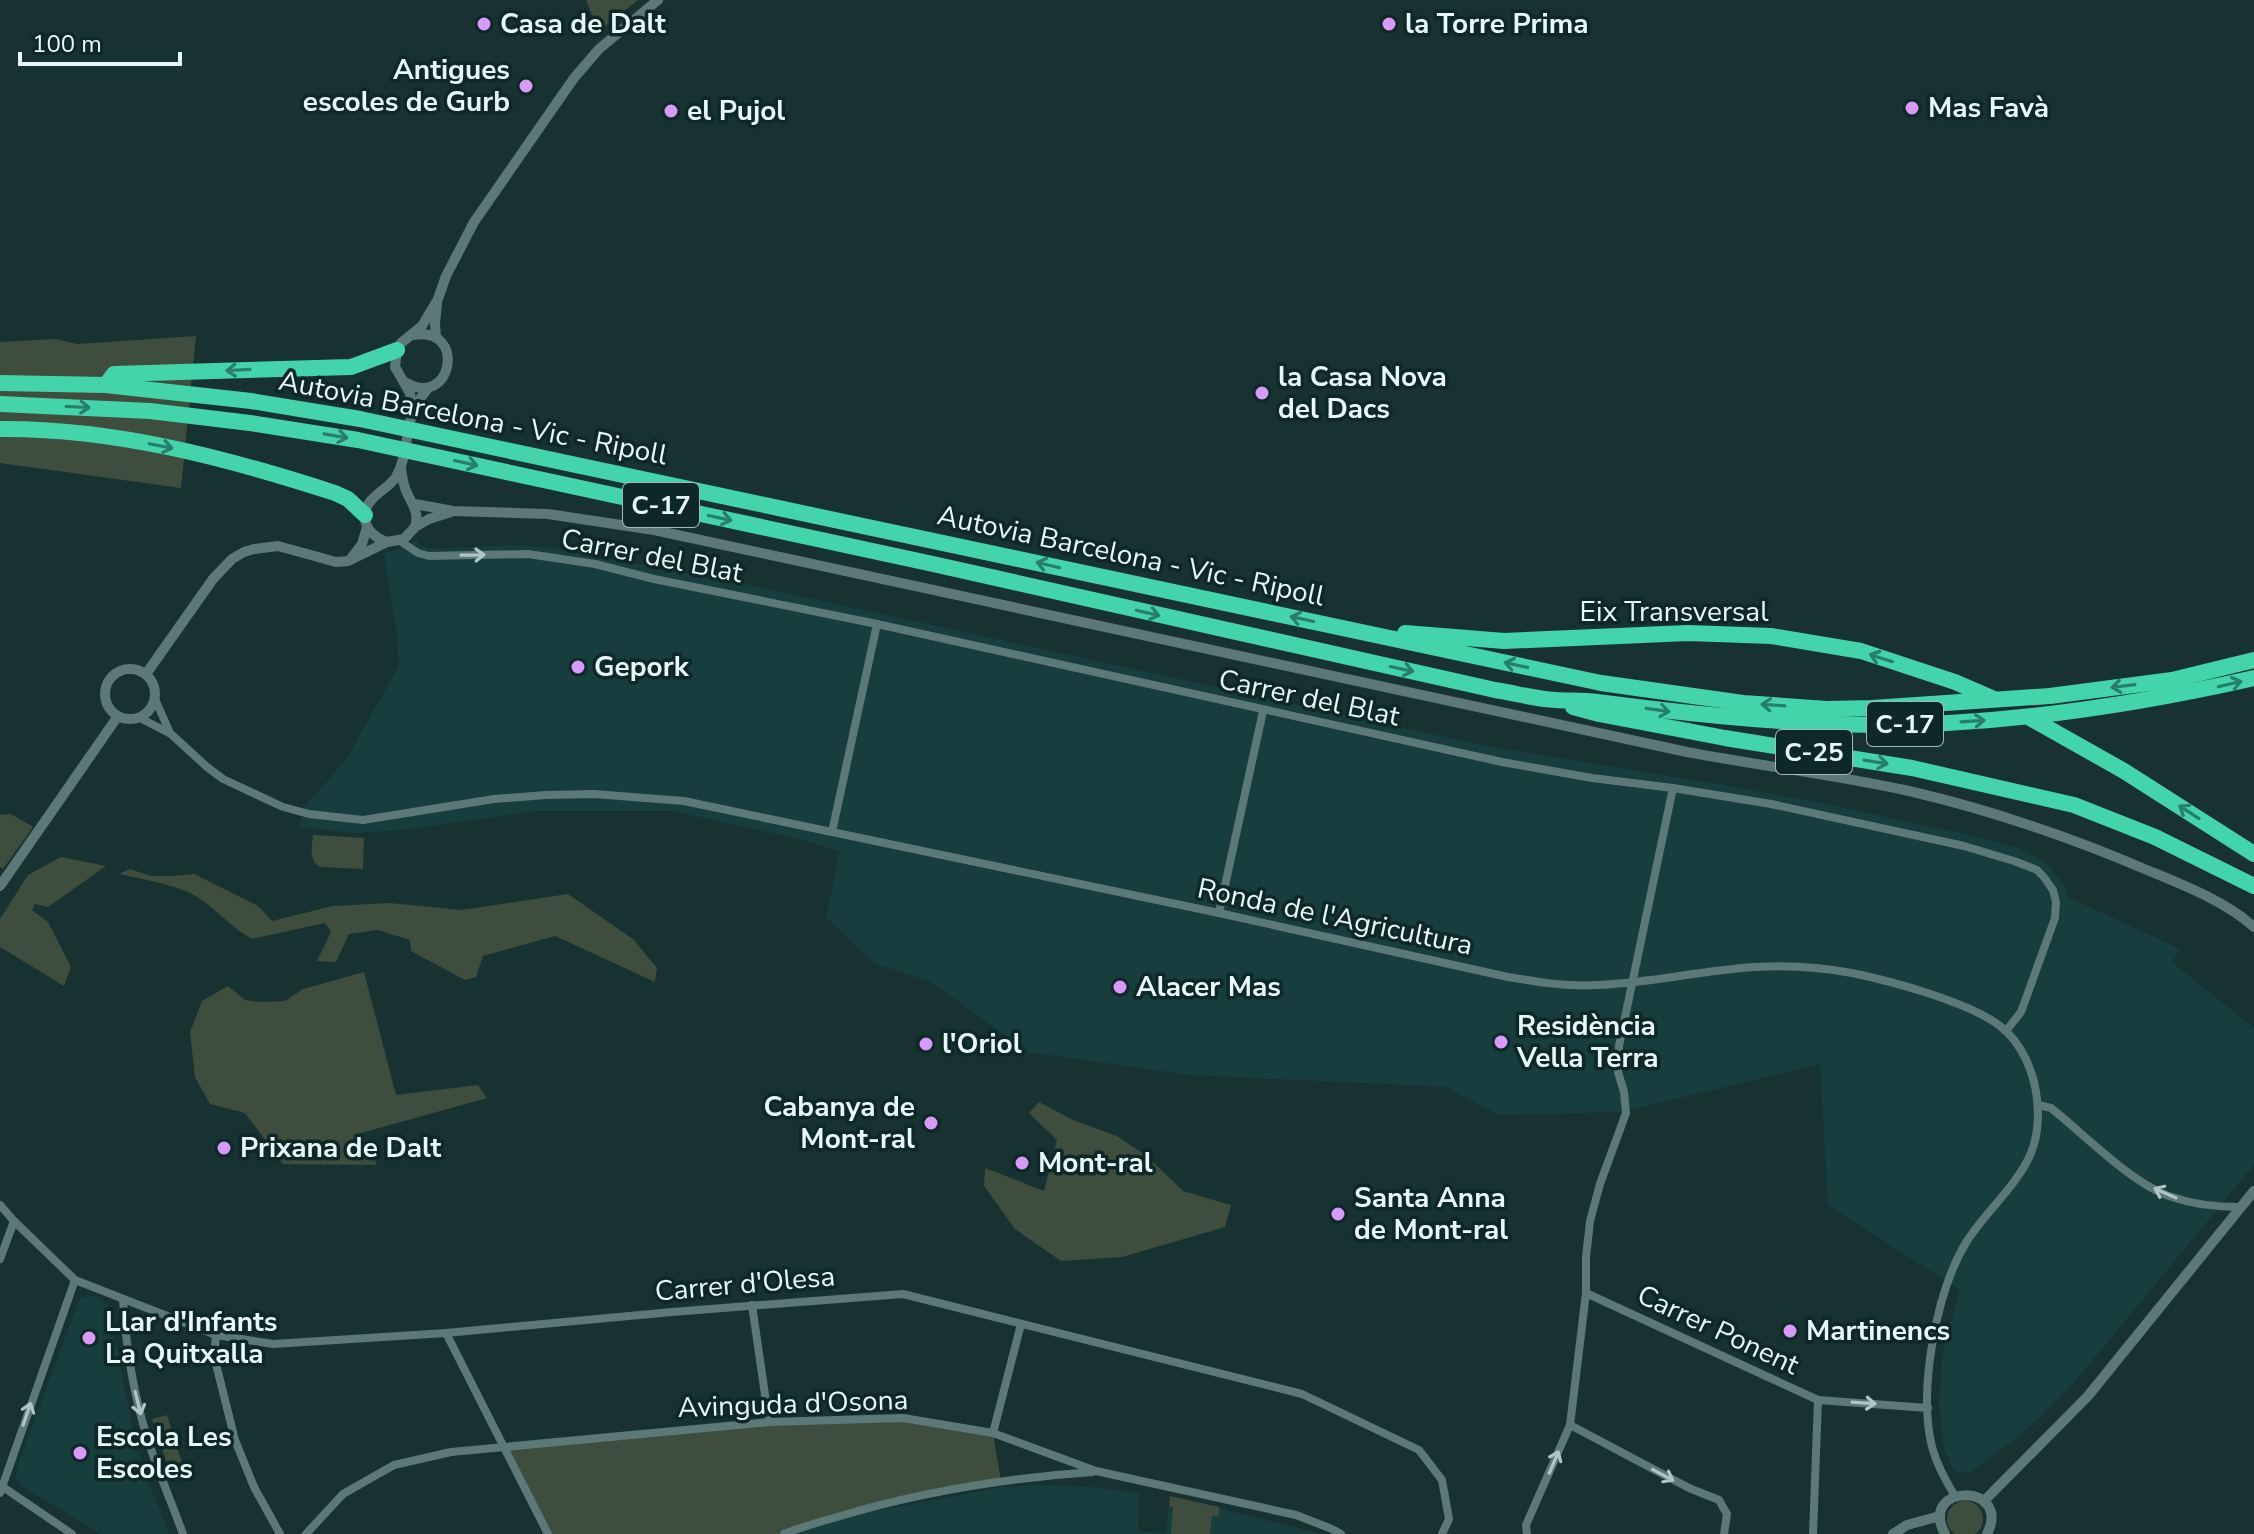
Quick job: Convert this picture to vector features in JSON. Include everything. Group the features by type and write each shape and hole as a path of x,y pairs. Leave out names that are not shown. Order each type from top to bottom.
{"highway":[{"path":"106,385 114,374 351,367 402,344"},
{"name":"Autovia Barcelona - Vic - Ripoll","path":"0,383 106,385 295,407 418,429 1601,683 1743,703 1827,709 2050,696 2172,680 2254,660"},
{"name":"Autovia Barcelona - Vic - Ripoll","path":"0,404 162,412 369,442 1553,700 1589,701 1706,716 1888,724 1958,722 2050,715 2172,697 2254,678"},
{"path":"0,429 132,440 212,456 335,493 348,499 366,521"},
{"name":"Eix Transversal","path":"1378,636 1405,633 1504,641 1688,633 1771,636 1861,651 1986,695 2085,748 2254,854"},
{"name":"C-25","path":"1553,700 1599,714 1711,736 1912,768 2074,805 2176,846 2254,886"}],"street":[{"path":"413,411 410,393 395,367 402,344 422,326 438,299 458,250 474,222 574,78 599,49 658,0"},
{"path":"436,338 438,299"},
{"path":"348,561 362,544 370,500 384,491 401,466 413,411 428,388 441,380 449,366 447,350 436,338 422,334 402,344"},
{"path":"404,382 428,388"},
{"path":"146,674 213,579 232,559 244,552 278,546 336,562 348,561 411,534 417,520 401,466"},
{"path":"384,491 398,491 411,500 453,511 548,514 654,530 1687,752 1924,795 1996,814 2079,842 2203,896 2254,927"},
{"path":"415,527 453,511"},
{"path":"366,521 373,535 387,542"},
{"name":"Carrer del Blat","path":"400,541 429,556 528,554 595,564 1502,762 1771,804 2004,857 2037,870 2053,890 2056,902 2055,918 2021,1012 2006,1031"},
{"path":"832,832 877,624"},
{"path":"129,669 146,674 154,685 155,699 150,710 140,718 129,720 118,716 106,703 105,691 109,680 118,672 129,669"},
{"name":"Ronda de l'Agricultura","path":"155,699 171,734"},
{"path":"1219,913 1263,711"},
{"path":"0,886 118,716"},
{"name":"Ronda de l'Agricultura","path":"140,718 171,734 223,779 283,807 327,817 363,820 494,799 546,795 594,794 684,801 1508,977 1582,986 1752,967 1821,968 1871,977 1925,993 1984,1016 2006,1031 2029,1065 2035,1083 2038,1125 2031,1155 1975,1229 1953,1267 1932,1342 1928,1408 1933,1450 1955,1496"},
{"path":"1527,1534 1526,1525 1570,1425 1586,1293 1590,1221 1600,1184 1625,1122 1624,1092 1617,1060 1673,788"},
{"path":"2038,1105 2051,1108 2143,1182 2170,1197 2212,1207 2240,1207"},
{"path":"1984,1501 2082,1403 2254,1191"},
{"name":"Carrer d'Olesa","path":"0,1205 75,1280 216,1335 273,1344 446,1333 903,1294 1302,1394 1419,1450 1442,1480 1449,1519 1442,1534"},
{"path":"0,1259 14,1221"},
{"path":"72,1534 0,1488 75,1280"},
{"name":"Carrer Ponent","path":"1586,1293 1818,1400 1928,1408"},
{"path":"123,1299 125,1340 139,1406 183,1534"},
{"path":"752,1305 769,1422"},
{"path":"993,1433 1021,1324"},
{"path":"446,1333 548,1534"},
{"path":"216,1335 214,1356 235,1440 254,1487 280,1534"},
{"path":"1813,1534 1818,1400"},
{"name":"Avinguda d'Osona","path":"306,1534 343,1494 394,1465 451,1452 769,1422 903,1418 993,1433 1096,1471 1296,1515 1341,1534"},
{"path":"1570,1425 1689,1488 1719,1500 1727,1514 1724,1534"},
{"path":"784,1534 879,1504 1012,1479 1096,1471"},
{"path":"1945,1534 1940,1516 1945,1504 1955,1496 1971,1494 1984,1501 1991,1516 1987,1534"},
{"path":"1893,1534 1907,1525 1940,1516"}],"shaded area":[{"path":"417,539 419,545 430,549 513,545 548,547 726,580 1431,734 1822,803 2018,848 2047,863 2065,887 2068,897 2180,949 2172,962 2254,1028 2254,1165 2073,1384 2017,1438 1968,1473 1958,1472 1952,1468 1944,1448 1939,1405 1943,1351 1960,1290 1828,1205 1820,1064 1622,1112 1499,1115 1446,1087 1189,1075 1028,1052 931,982 874,963 826,917 840,851 673,811 537,811 403,830 355,833 299,827 304,807 345,761 399,666 384,553"},
{"name":"Escola Les Escoles","path":"92,1295 108,1306 136,1444 169,1534 101,1534 17,1481 19,1462 78,1303 81,1298"},
{"path":"1040,1485 1139,1493 1138,1531 1166,1533 1170,1496 1321,1534 793,1534 822,1521 1003,1487"}],"green space":[{"path":"586,0 638,0 605,26 592,15"},
{"path":"196,336 181,488 0,463 0,342 56,339 77,344"},
{"path":"11,814 33,827 3,869 0,867 0,815"},
{"path":"313,835 364,838 363,869 317,865 312,854"},
{"path":"61,857 106,866 48,907 35,904 32,910 48,922 71,967 64,986 0,947 0,919 28,875"},
{"path":"130,869 151,876 194,874 258,906 272,921 333,906 390,903 461,910 568,894 633,939 657,968 655,982 555,936 483,956 476,977 465,980 411,951 410,940 378,930 349,934 336,962 317,961 331,932 325,923 252,939 190,893 119,874"},
{"path":"364,972 396,1095 478,1085 487,1098 361,1133 377,1165 283,1164 245,1113 210,1104 195,1077 190,1032 202,1001 228,986 245,1000 285,1001 303,989"},
{"path":"1039,1102 1073,1120 1117,1136 1148,1157 1183,1191 1231,1205 1225,1227 1122,1257 1061,1261 1015,1229 984,1186 985,1168 1044,1191 1057,1140 1029,1113"},
{"path":"167,1415 184,1469 170,1473 152,1419"},
{"path":"903,1418 993,1433 1001,1481 879,1504 784,1534 547,1534 502,1446 769,1422"},
{"path":"1170,1496 1219,1507 1219,1517 1212,1516 1210,1534 1171,1534 1173,1507 1169,1506"},
{"path":"1965,1501 1977,1507 1983,1519 1977,1531 1965,1537 1953,1531 1947,1519 1953,1507"}],"place":[{"name":"Casa de Dalt","path":"484,24"},
{"name":"la Torre Prima","path":"1389,24"},
{"name":"Antigues escoles de Gurb","path":"526,86"},
{"name":"Mas Favà","path":"1912,108"},
{"name":"el Pujol","path":"671,111"},
{"name":"la Casa Nova del Dacs","path":"1262,393"},
{"name":"Gepork","path":"578,667"},
{"name":"Alacer Mas","path":"1120,987"},
{"name":"Residència Vella Terra","path":"1501,1042"},
{"name":"l'Oriol","path":"926,1044"},
{"name":"Cabanya de Mont-ral","path":"931,1123"},
{"name":"Prixana de Dalt","path":"224,1148"},
{"name":"Mont-ral","path":"1022,1163"},
{"name":"Santa Anna de Mont-ral","path":"1338,1214"},
{"name":"Martinencs","path":"1790,1331"},
{"name":"Llar d'Infants La Quitxalla","path":"89,1338"},
{"name":"Escola Les Escoles","path":"80,1453"}]}
